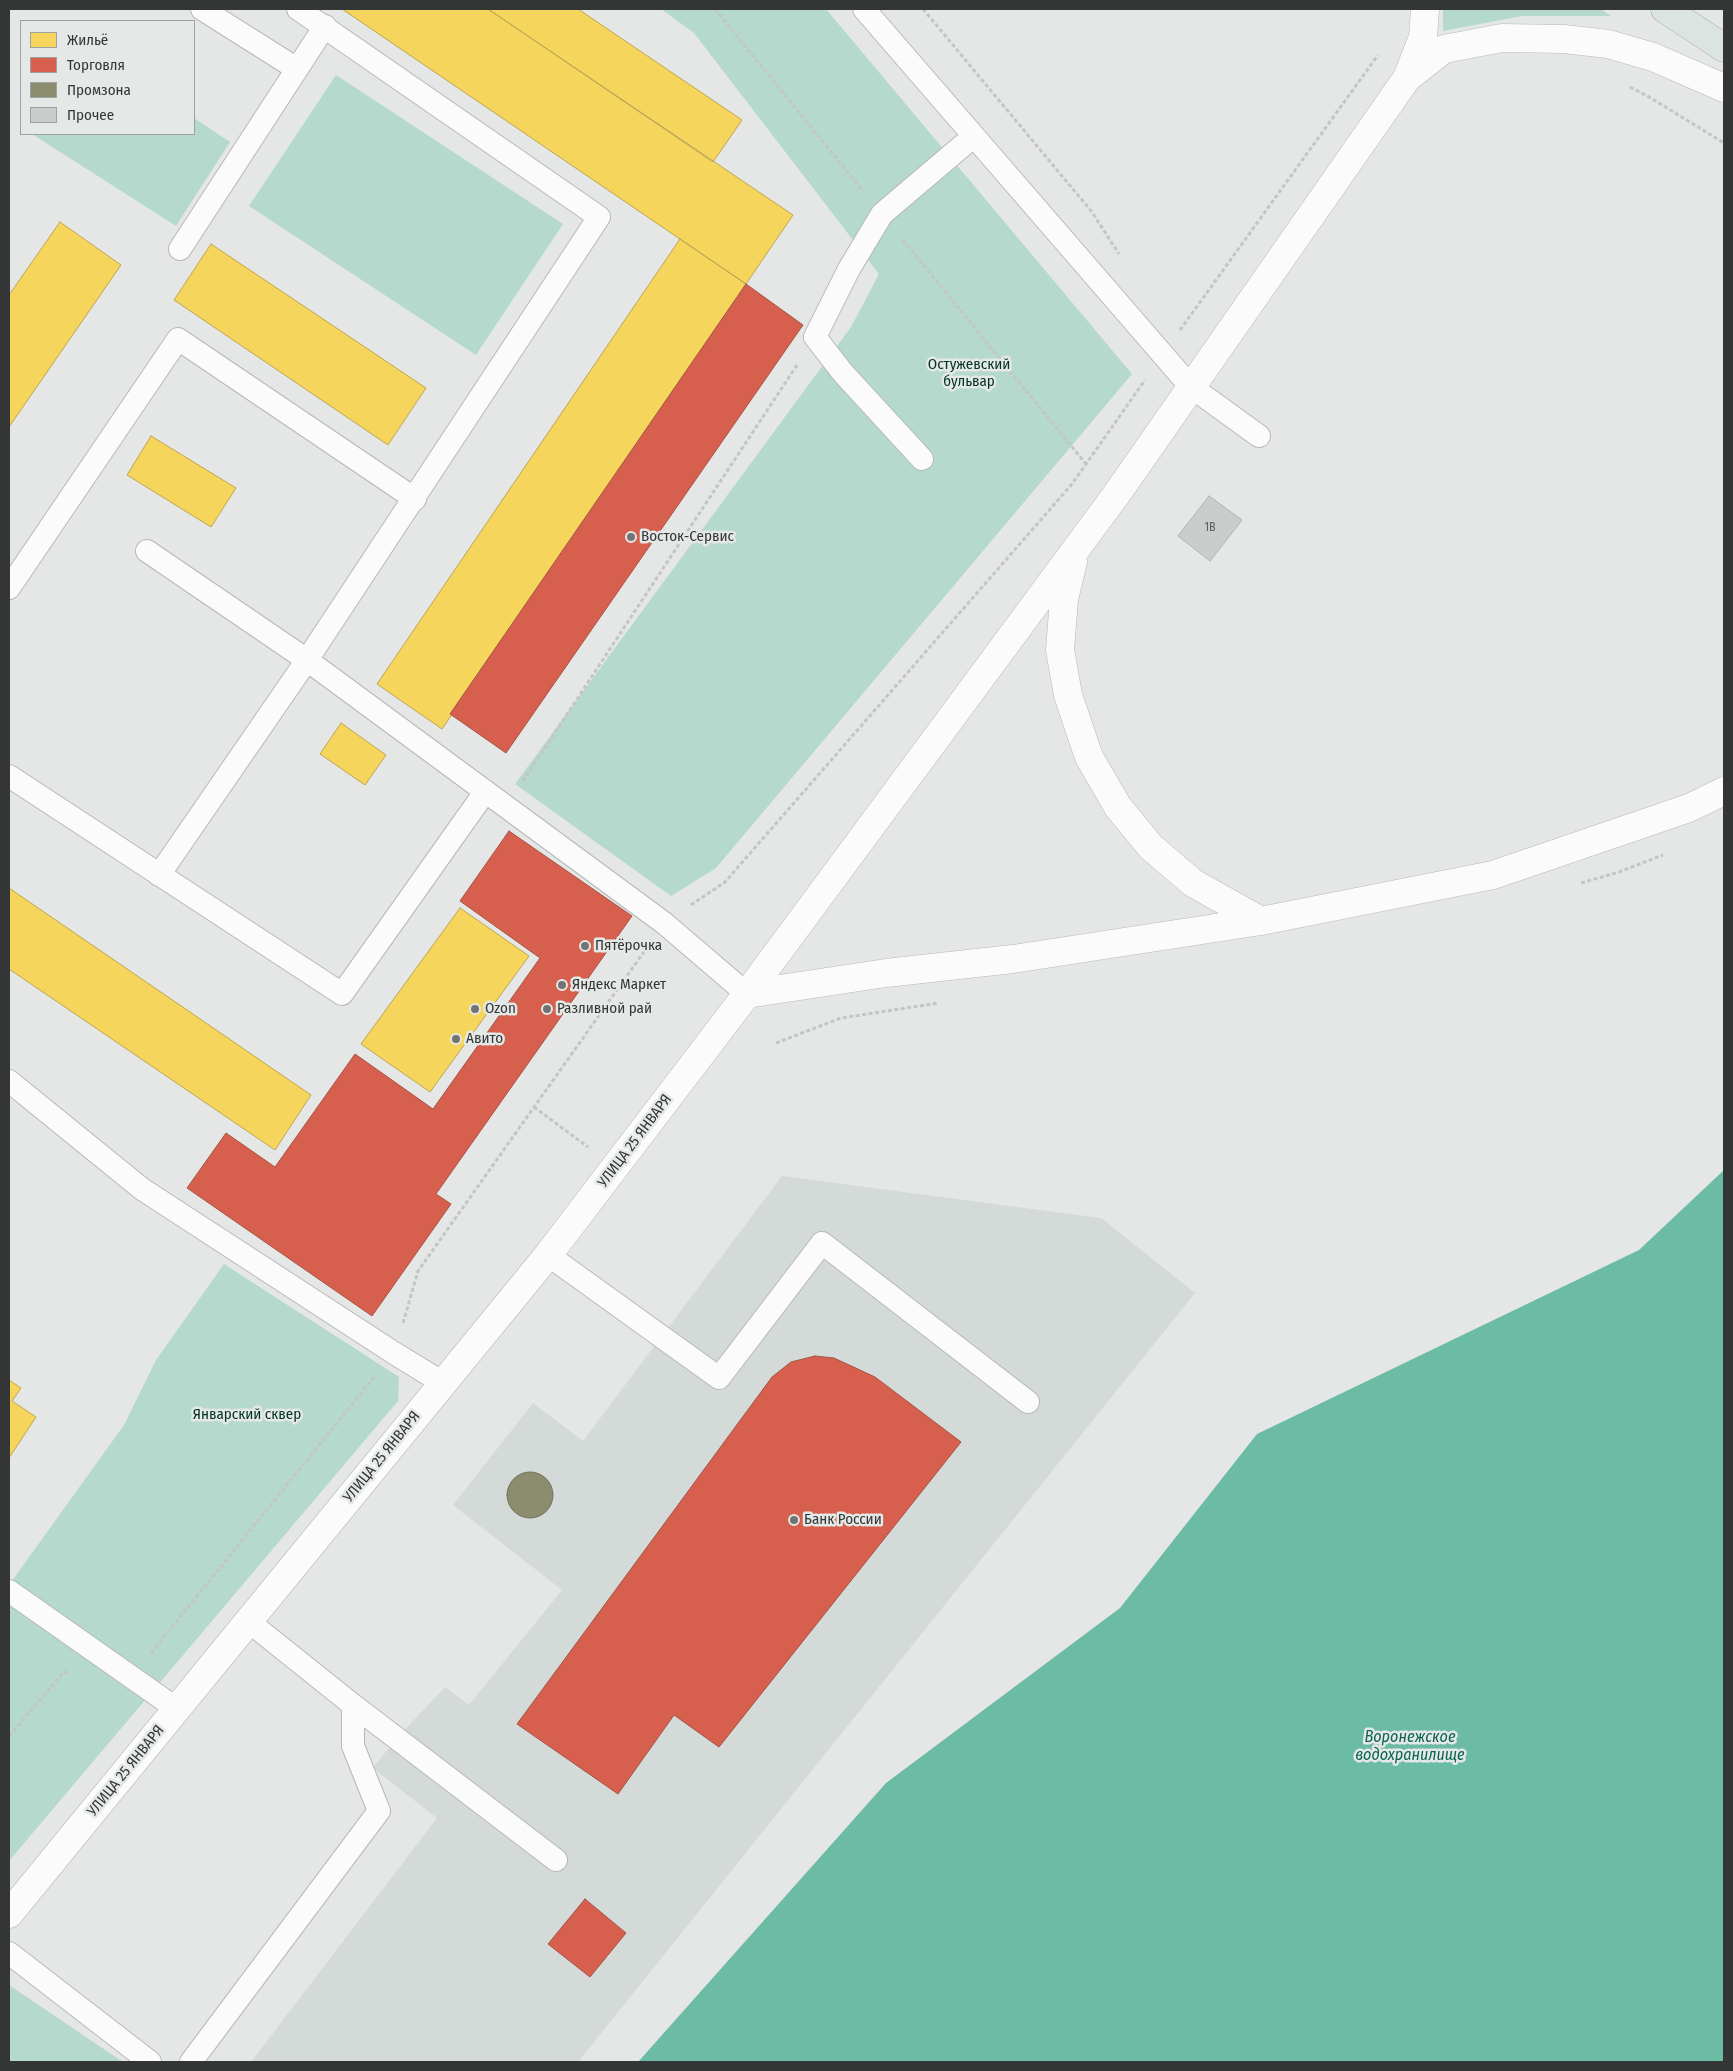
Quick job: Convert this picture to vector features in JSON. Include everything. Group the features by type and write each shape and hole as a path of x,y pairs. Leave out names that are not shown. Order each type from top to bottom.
{"main road":[{"path":"1665,9 1724,48"}],"street":[{"path":"1407,78 1423,37 1426,9"},
{"path":"1407,78 1444,49 1502,38 1564,39 1608,44 1653,57 1724,88"},
{"name":"УЛИЦА 25 ЯНВАРЯ","path":"9,1914 548,1255 747,994 1076,550 1407,78"},
{"path":"1076,550 1064,599 1060,650 1068,695 1089,757 1118,807 1151,847 1193,883 1261,921"},
{"path":"747,994 886,973 1014,959 1261,921 1493,875 1689,808 1724,791"}],"lane":[{"path":"202,9 296,70"},
{"path":"159,875 415,499 599,217 298,9"},
{"path":"864,9 1164,353 1190,386 1259,436"},
{"path":"180,249 325,26"},
{"path":"922,459 843,373 816,337 849,268 882,214 974,136"},
{"path":"9,588 178,339 415,499"},
{"path":"146,551 307,660 664,923 747,994"},
{"path":"9,776 342,994 484,792"},
{"path":"9,1081 142,1189 443,1383"},
{"path":"548,1255 719,1378 822,1243 1028,1402"},
{"path":"9,1590 177,1709"},
{"path":"248,1621 353,1705 556,1860"},
{"path":"192,2062 379,1811 353,1746 353,1705"},
{"path":"9,1953 150,2062"}],"path":[{"path":"715,9 1086,464"},
{"path":"923,9 1092,212 1121,256"},
{"path":"132,1677 394,1353 418,1271 664,923 725,882 1072,484 1378,55 1381,47"},
{"path":"1378,55 1407,78"},
{"path":"1626,85 1651,98 1724,143"},
{"path":"506,807 816,337"},
{"path":"534,1107 589,1148"},
{"path":"9,1736 64,1672 74,1673"}],"shaded area":[{"path":"782,1176 1101,1218 1195,1293 578,2062 251,2062 437,1818 373,1768 397,1738 445,1687 469,1705 562,1590 453,1505 533,1403 583,1441"}],"green space":[{"name":"Остужевский бульвар","path":"661,9 826,9 1132,374 716,868 671,896 515,784 851,327 879,274 694,33"},
{"path":"1443,9 1601,9 1611,16 1522,16 1443,31"},
{"path":"336,75 563,224 476,355 249,206"},
{"path":"195,119 230,142 176,226 34,135 195,135"},
{"name":"Январский сквер","path":"224,1264 399,1377 398,1401 9,1861 9,1585 124,1425 156,1360"},
{"path":"9,1985 123,2062 9,2062"}],"water":[{"name":"Воронежское водохранилище","path":"1724,1170 1724,2062 638,2062 886,1783 1120,1608 1257,1434 1639,1250"}],"building: Жильё":[{"path":"342,9 488,9 793,215 746,284"},
{"path":"488,9 578,9 742,120 713,162"},
{"path":"60,222 121,265 9,427 9,295"},
{"path":"680,239 746,284 442,729 377,684"},
{"path":"211,244 426,388 388,445 174,300"},
{"path":"151,436 236,488 211,527 127,475"},
{"path":"341,723 386,755 365,785 320,754"},
{"path":"9,888 311,1095 275,1150 9,969"},
{"path":"460,908 529,956 430,1092 361,1044"},
{"path":"9,1380 21,1388 12,1401 36,1417 9,1458"}],"building: Торговля":[{"path":"746,284 803,325 506,753 450,714"},
{"path":"509,831 632,916 436,1194 451,1204 372,1316 187,1188 226,1133 275,1167 355,1054 433,1109 540,958 460,901"},
{"path":"815,1356 834,1358 875,1377 961,1442 719,1747 674,1715 618,1794 517,1724 772,1377 791,1362"},
{"path":"585,1899 626,1933 590,1977 548,1944"}],"building: Промзона":[{"path":"530,1472 543,1476 549,1482 553,1495 549,1508 543,1514 530,1518 517,1514 511,1508 507,1495 511,1482 517,1476"}],"building: Прочее":[{"path":"1209,496 1242,520 1210,561 1178,536"}],"place":[{"name":"Восток-Сервис","path":"631,537"},
{"name":"Пятёрочка","path":"585,946"},
{"name":"Яндекс Маркет","path":"562,985"},
{"name":"Ozon","path":"475,1009"},
{"name":"Разливной рай","path":"547,1009"},
{"name":"Авито","path":"456,1039"},
{"name":"Банк России","path":"794,1520"}]}
